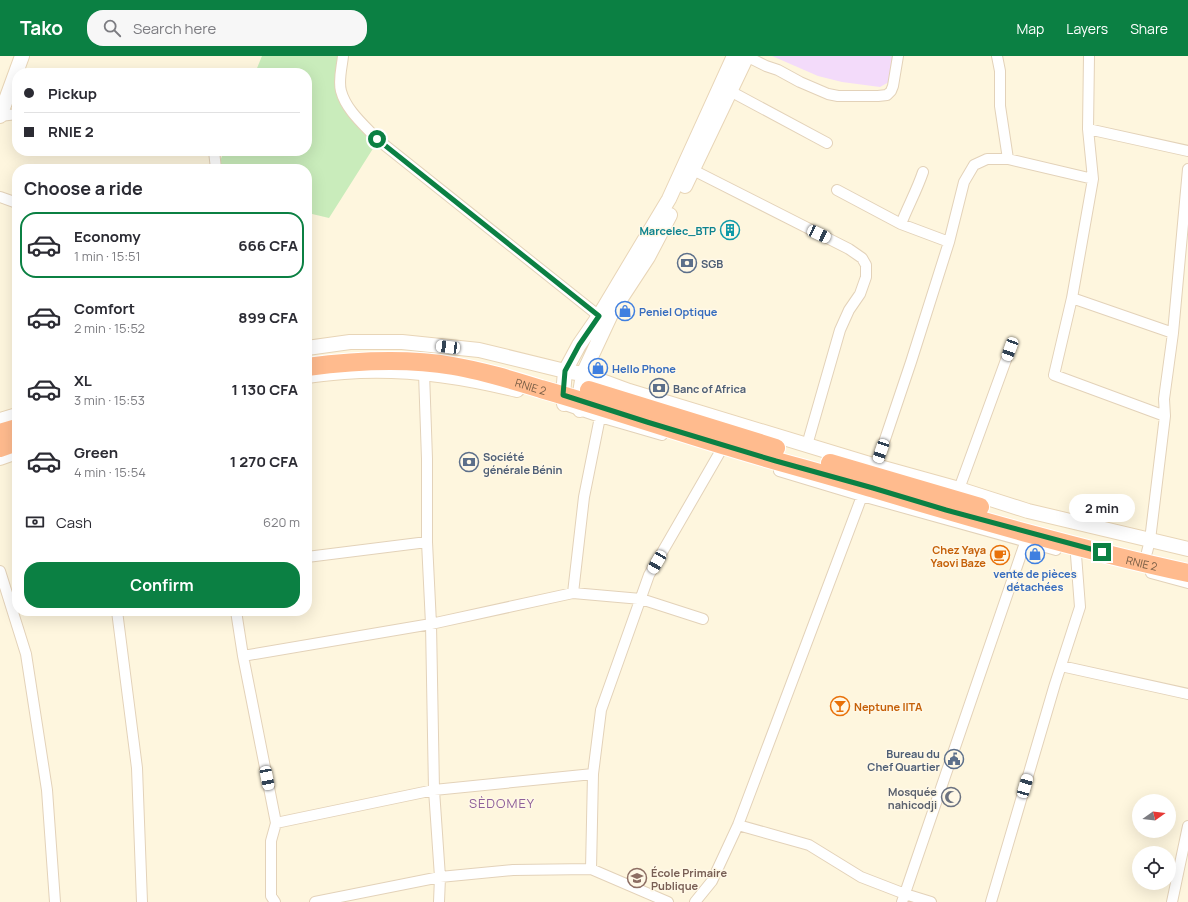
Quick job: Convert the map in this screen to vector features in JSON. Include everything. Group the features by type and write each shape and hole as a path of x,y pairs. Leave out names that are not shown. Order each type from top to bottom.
{"highway":[{"name":"RNIE 2","path":"312,357 346,352 408,352 470,358 572,391 860,472 1028,522 1149,546 1188,561"},
{"name":"RNIE 2","path":"312,366 355,362 405,362 452,365 572,391 647,422 946,510 1027,538 1188,573"},
{"path":"0,433 12,429"},
{"path":"0,448 12,444"}],"street":[{"path":"18,68 22,56"},
{"path":"343,56 341,90 345,101 357,118 377,139 599,316"},
{"path":"572,391 579,345 599,316 669,199 734,56"},
{"path":"572,391 612,312 648,257 693,170 747,56 806,85 828,94 838,96 887,95 893,86 898,56"},
{"path":"997,56 1000,71 1000,106 1008,159"},
{"path":"1089,56 1088,130 1093,179 1072,298 1054,375 1165,416"},
{"path":"12,83 0,116 12,115"},
{"path":"730,92 827,143"},
{"path":"1088,130 1188,151"},
{"path":"876,466 949,242 964,182 974,165 987,159 1008,159 1093,179"},
{"path":"1149,546 1165,416 1164,399 1173,332 1188,169"},
{"path":"693,170 849,249 862,258 866,265 866,277 860,294 849,310 840,330 807,445"},
{"path":"901,224 924,172"},
{"path":"837,190 901,224 949,242"},
{"path":"0,197 12,201"},
{"path":"1072,298 1173,332"},
{"path":"312,347 350,342 402,342 479,350 572,391 600,417 862,496 1027,538 1076,555 1188,583"},
{"path":"959,489 1010,349"},
{"path":"312,375 345,372 390,371 424,373 482,382 521,391 629,391 876,466 959,489 1028,511 1149,546 1188,549"},
{"path":"424,373 434,790 440,877 439,902"},
{"path":"0,420 12,416"},
{"path":"573,593 584,497 600,417"},
{"path":"591,869 593,774 601,710 649,575 720,452"},
{"path":"0,458 12,454"},
{"path":"695,902 712,881 738,825 862,496"},
{"path":"903,898 1027,538"},
{"path":"312,556 427,542"},
{"path":"991,902 1080,607 1076,555"},
{"path":"0,570 12,609"},
{"path":"243,656 431,624 573,593 641,599 703,619"},
{"path":"14,616 26,654 47,790 55,902"},
{"path":"118,616 137,768 142,902"},
{"path":"237,616 243,656 276,823 271,841 272,896 275,902"},
{"path":"1061,666 1188,694"},
{"path":"276,823 434,790 593,774"},
{"path":"738,825 809,845 861,877 903,898 931,902"},
{"path":"1172,902 1188,826"},
{"path":"315,902 440,877 512,870 591,869 668,902"}],"shaded area":[{"path":"772,56 893,56 889,82 880,87 842,82 818,76"}],"green space":[{"path":"262,56 340,56 338,92 374,147 329,218 312,214 312,164 219,164 222,156 312,156 312,68 257,68"}],"place":[{"name":"Marcelec_BTP","path":"730,230"},
{"name":"SGB","path":"687,263"},
{"name":"Peniel Optique","path":"625,311"},
{"name":"Hello Phone","path":"598,368"},
{"name":"Banc of Africa","path":"659,388"},
{"name":"Société générale Bénin","path":"469,462"},
{"name":"vente de pièces détachées","path":"1035,554"},
{"name":"Chez Yaya Yaovi Baze","path":"1000,555"},
{"name":"Neptune IITA","path":"840,706"},
{"name":"Bureau du Chef Quartier","path":"954,759"},
{"name":"Mosquée nahicodji","path":"951,797"},
{"name":"École Primaire Publique","path":"637,878"}],"district":[{"name":"SÈDOMEY","path":"502,803"}],"route":[{"path":"377,139 599,316 579,345 565,371 563,395 776,461 946,510 1102,552"}]}
